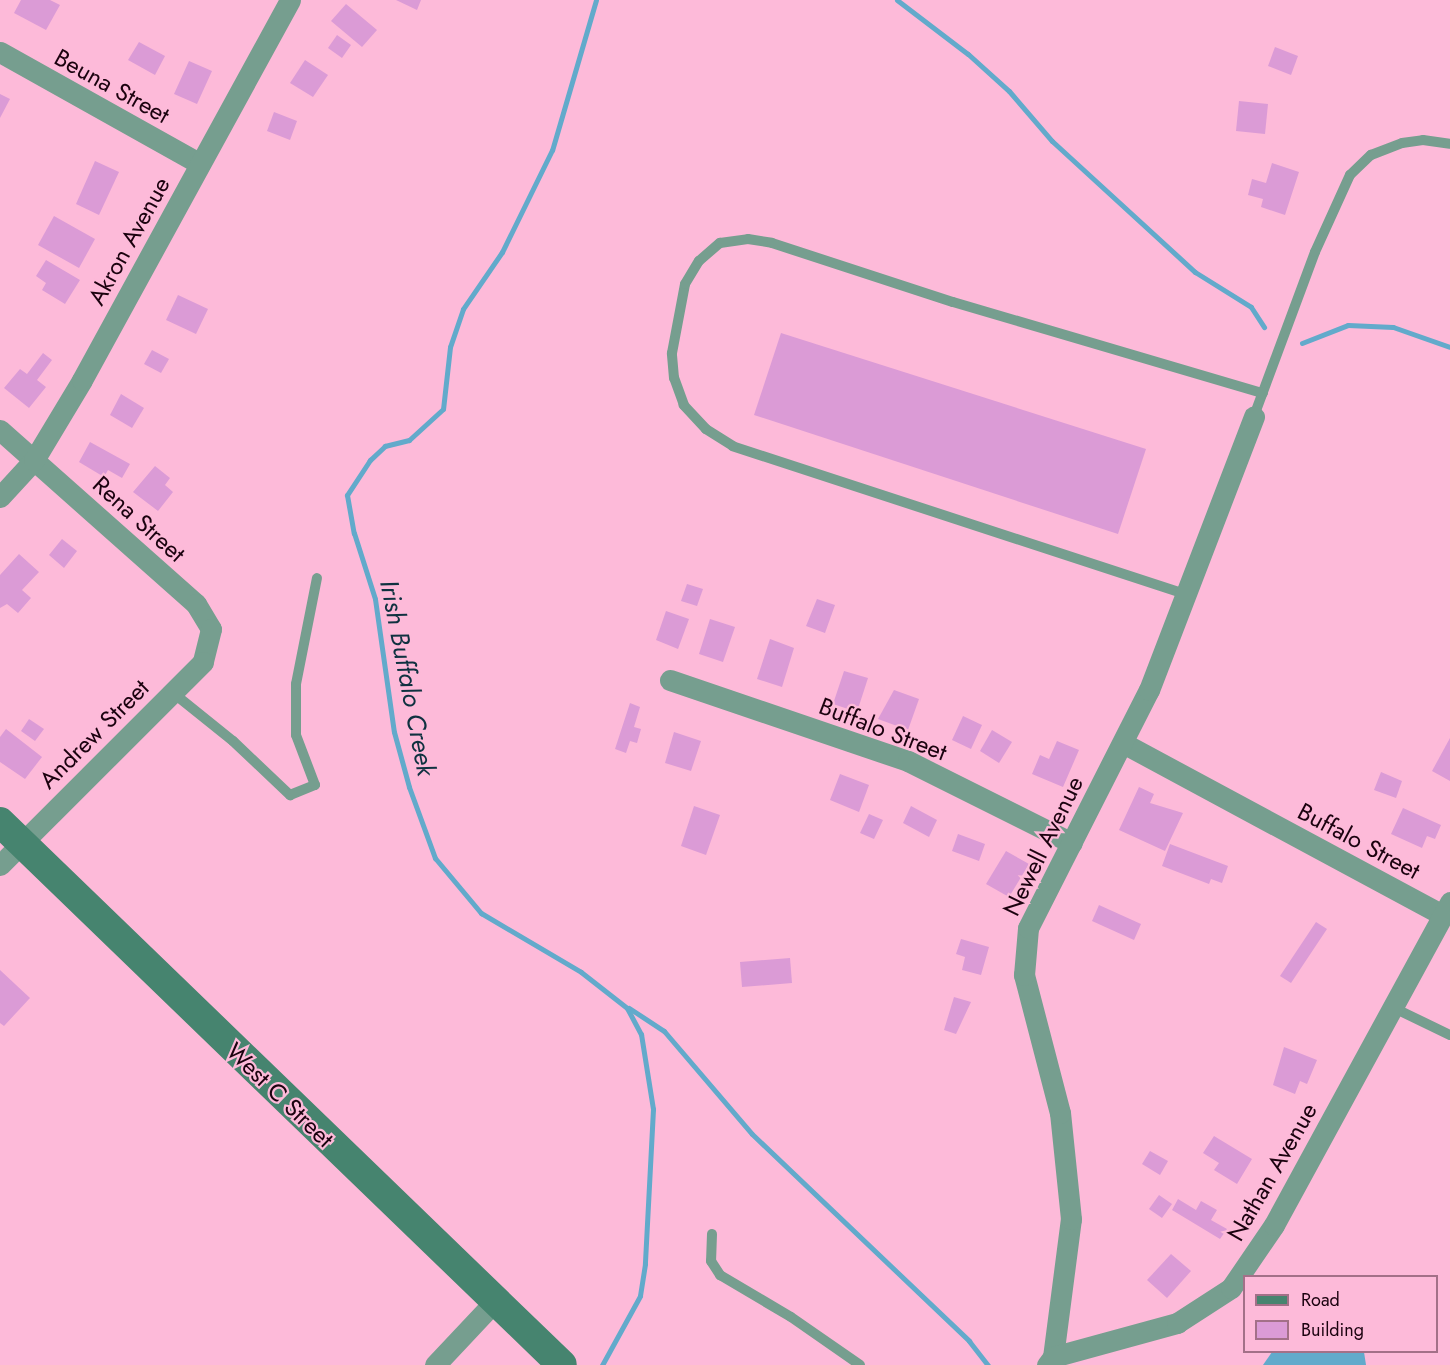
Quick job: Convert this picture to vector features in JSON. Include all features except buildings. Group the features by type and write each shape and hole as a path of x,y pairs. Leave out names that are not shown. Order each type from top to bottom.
{"main road":[{"name":"West C Street","path":"0,822 561,1365"}],"street":[{"name":"Akron Avenue","path":"0,497 34,460 290,0"},
{"name":"Beuna Street","path":"0,52 200,164"},
{"name":"Newell Avenue","path":"1050,1361 1071,1219 1060,1113 1024,975 1028,928 1123,743 1188,595 1254,416"},
{"name":"Rena Street","path":"0,430 196,604 211,629 202,662"},
{"name":"Andrew Street","path":"0,865 202,662"},
{"name":"Buffalo Street","path":"670,680 908,761 1072,843"},
{"name":"Buffalo Street","path":"1123,743 1447,909"},
{"name":"Nathan Avenue","path":"1050,1361 1177,1323 1231,1288 1274,1225 1447,909"},
{"path":"435,1365 495,1301"}],"lane":[{"path":"1254,416 1315,252 1350,175 1371,154 1402,143 1423,140 1450,144"},
{"path":"1188,595 819,477 724,440 706,429 684,405 674,378 672,353 685,284 699,261 720,243 748,239 772,243 953,302 1263,393"},
{"path":"172,692 233,741 290,795 315,785 296,735 296,684 317,578"},
{"path":"1394,1008 1450,1035"},
{"path":"712,1234 711,1261 720,1275 791,1317 860,1365"}],"water":[{"path":"1271,1353 1364,1353 1366,1365 1263,1365"}],"waterway":[{"name":"Irish Buffalo Creek","path":"596,0 552,150 502,252 463,309 450,347 443,409 409,440 385,446 370,460 347,495 354,533 375,599 394,732 409,787 435,858 481,913 581,972 627,1008 641,1034 653,1109 645,1264 640,1296 602,1365"},
{"path":"897,0 968,54 1009,91 1052,141 1195,272 1251,307 1264,327"},
{"path":"1302,343 1348,325 1393,327 1450,347"},
{"path":"629,1008 664,1031 752,1134 969,1341 988,1365"}]}
